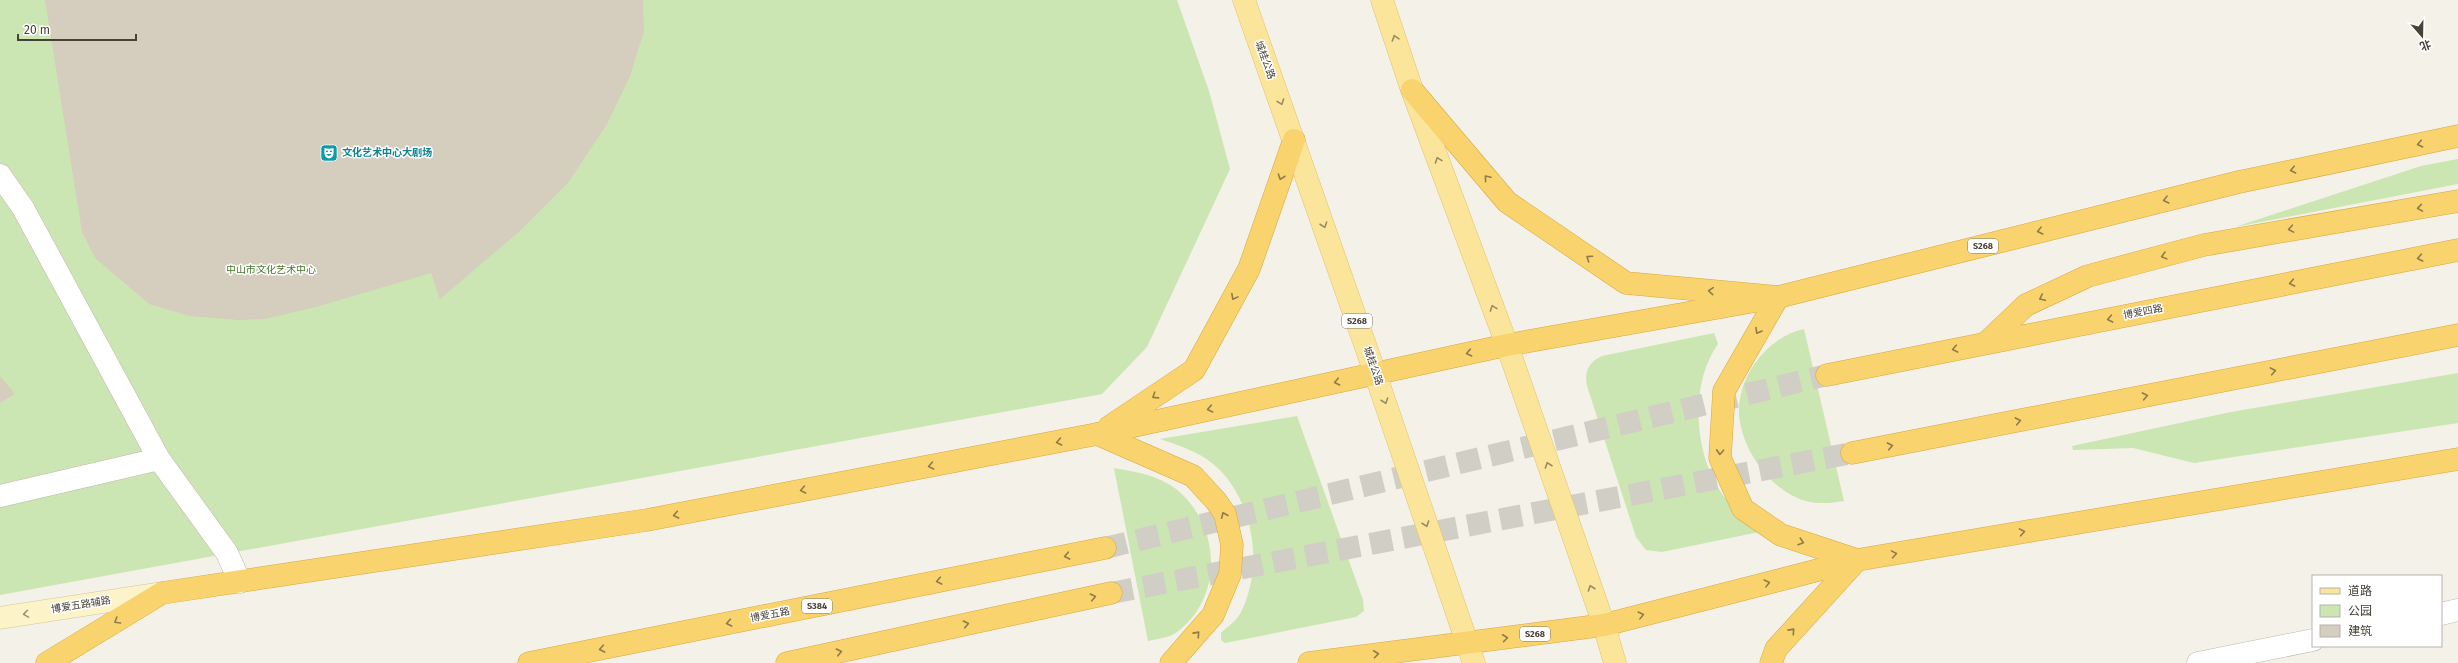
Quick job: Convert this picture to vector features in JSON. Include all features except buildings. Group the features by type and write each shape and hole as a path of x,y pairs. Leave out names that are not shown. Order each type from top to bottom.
{"highway":[{"name":"S268","path":"1412,90 1507,202 1626,283 1778,297"},
{"name":"S268","path":"1375,373 1507,345 1778,297 2239,182 2458,136"},
{"path":"1097,434 1194,370 1249,269 1294,140"},
{"path":"1986,343 2026,305 2088,276 2204,245 2458,201"},
{"name":"博爱四路","path":"1827,375 2458,250"},
{"path":"1771,663 1776,650 1857,560 1781,535 1743,509 1720,458 1724,391 1778,297"},
{"path":"1852,453 2458,335"},
{"path":"47,663 162,593 647,520 1097,434 1375,373"},
{"path":"1097,434 1193,476 1216,501 1225,514 1232,545 1230,574 1213,615 1171,663"},
{"name":"S268","path":"1466,643 1604,625 1857,560 2458,459"},
{"name":"博爱五路","path":"529,663 1105,548"},
{"path":"787,663 1111,593"},
{"path":"1309,663 1466,643"}],"main road":[{"name":"城桂公路","path":"1244,0 1375,373 1474,663"},
{"name":"S268","path":"1382,0 1412,90 1507,345 1604,625"},
{"path":"1604,625 1615,663"}],"street":[{"path":"0,175 23,208 159,459 227,553 240,582"},
{"path":"0,496 159,459"},
{"name":"博爱五路辅路","path":"0,618 162,593"},
{"path":"2442,614 2458,610"},
{"path":"2198,663 2312,640"}],"green space":[{"name":"中山市文化艺术中心","path":"0,0 1177,0 1209,91 1230,169 1147,347 1102,394 0,595"},
{"path":"2458,159 2458,184 2235,227 2421,166"},
{"path":"1804,329 1844,501 1827,503 1810,502 1783,490 1771,480 1752,455 1745,441 1741,426 1739,412 1740,398 1750,371 1758,359 1779,340 1791,333"},
{"path":"1714,333 1718,344 1708,361 1702,381 1699,402 1699,423 1707,465 1716,484 1727,500 1764,531 1662,552 1646,550 1636,537 1587,386 1587,371 1594,361 1602,356"},
{"path":"2458,373 2458,423 2194,463 2133,448 2073,450 2072,446 2231,412"},
{"path":"1297,416 1363,600 1364,611 1356,617 1225,643 1221,640 1221,633 1234,622 1240,614 1248,595 1252,575 1253,555 1251,534 1246,513 1238,494 1226,477 1212,463 1180,446 1160,439"},
{"path":"1114,468 1154,477 1176,489 1191,504 1202,522 1208,541 1211,561 1209,581 1203,600 1192,617 1177,632 1167,637 1148,641"}],"tunnel":[{"path":"1105,548 1827,375"},
{"path":"1111,593 1852,453"}],"place":[{"name":"文化艺术中心大剧场","path":"329,153"}]}
